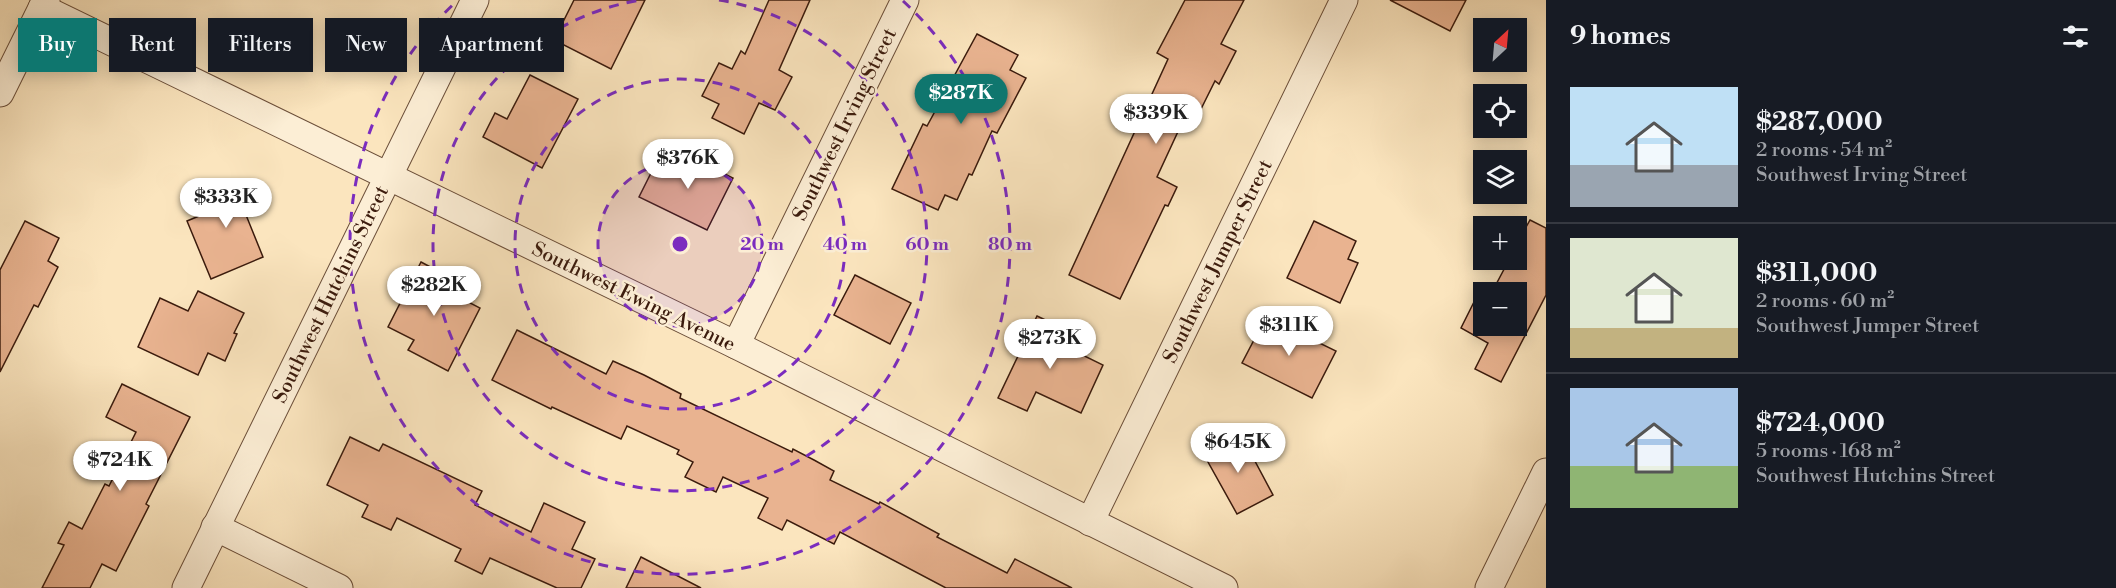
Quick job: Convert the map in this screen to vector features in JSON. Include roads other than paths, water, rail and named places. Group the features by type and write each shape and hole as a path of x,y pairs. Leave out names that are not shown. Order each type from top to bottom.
{"street":[{"name":"Southwest Hutchins Street","path":"186,588 475,0"},
{"name":"Southwest Irving Street","path":"736,345 905,0"},
{"name":"Southwest Jumper Street","path":"1090,522 1344,0"},
{"name":"Southwest Ewing Avenue","path":"44,4 1224,588"},
{"path":"0,93 44,4"},
{"path":"1489,588 1546,472"},
{"path":"215,527 339,588"}]}
